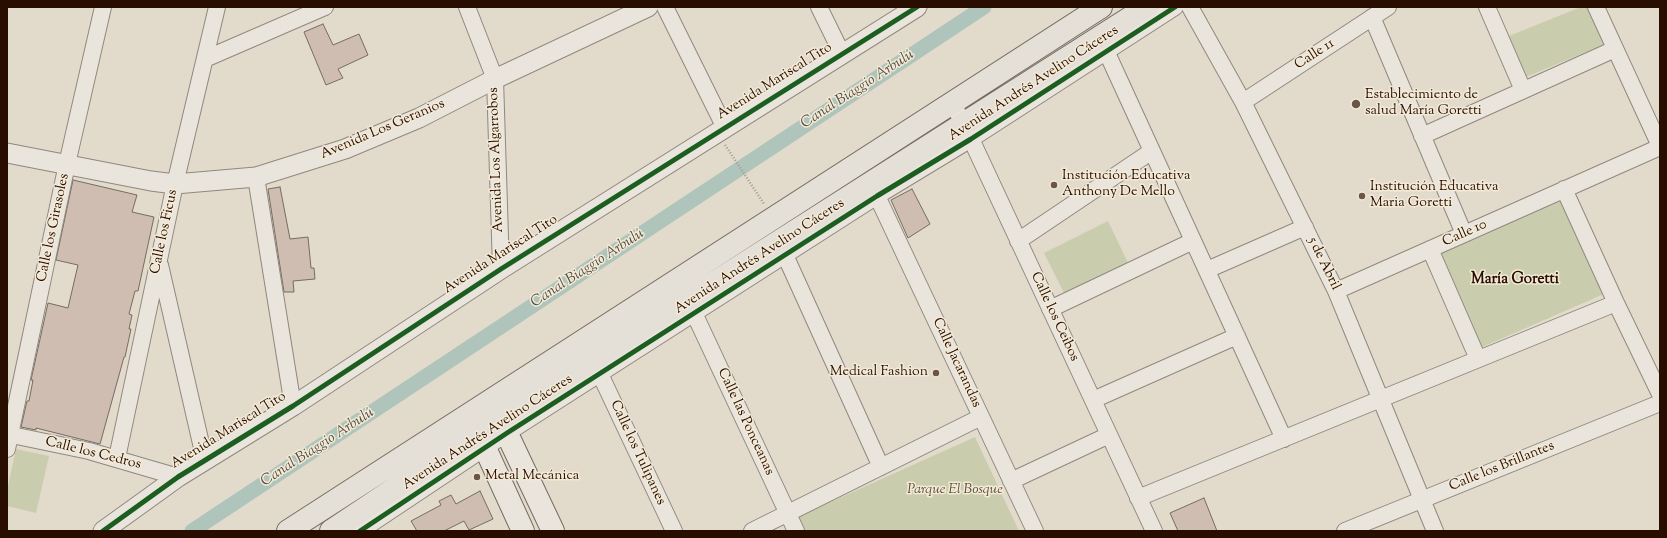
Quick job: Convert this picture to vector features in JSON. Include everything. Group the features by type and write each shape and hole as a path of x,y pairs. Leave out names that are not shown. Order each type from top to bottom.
{"highway":[{"name":"Avenida Andrés Avelino Cáceres","path":"288,531 1101,7"},
{"name":"Avenida Andrés Avelino Cáceres","path":"335,530 482,441 1103,44 1147,7"}],"main road":[{"path":"491,400 553,531"},
{"path":"470,414 523,531"}],"street":[{"name":"Calle los Girasoles","path":"8,439 67,164 103,7"},
{"name":"Calle los Ficus","path":"117,458 175,184 217,7"},
{"path":"205,59 297,13 325,7"},
{"name":"Avenida Los Algarrobos","path":"467,7 495,79 501,269"},
{"name":"Avenida Los Geranios","path":"7,153 151,181 175,184 256,177 345,149 419,118 495,79 648,7"},
{"path":"665,7 725,128"},
{"path":"819,7 842,54"},
{"name":"Avenida Mariscal Tito","path":"103,531 178,477 293,406 501,269 917,7"},
{"name":"Avenida Andrés Avelino Cáceres","path":"1103,44 1175,7"},
{"name":"5 de Abril","path":"1190,7 1243,102 1336,291 1435,531"},
{"name":"Calle 11","path":"1243,102 1388,7"},
{"path":"1487,7 1523,90"},
{"path":"1596,7 1660,146"},
{"path":"1372,17 1464,234"},
{"path":"1103,44 1284,439"},
{"path":"1422,136 1615,49"},
{"name":"Calle los Ceibos","path":"952,103 967,131 1154,531"},
{"name":"Avenida Andrés Avelino Cáceres","path":"504,426 600,374 877,196 967,131"},
{"name":"Calle 10","path":"1336,291 1660,146"},
{"path":"1018,241 1152,151"},
{"path":"256,177 293,406"},
{"path":"1564,189 1616,303 1659,405"},
{"name":"Calle Jacarandas","path":"877,196 1035,531"},
{"path":"1207,270 1305,227"},
{"path":"1050,309 1193,240"},
{"path":"1430,250 1478,359"},
{"path":"785,255 881,467"},
{"path":"159,260 205,461"},
{"path":"1138,498 1616,303"},
{"name":"Calle las Ponceanas","path":"694,313 796,531"},
{"path":"1093,400 1237,336"},
{"name":"Calle los Tulipanes","path":"600,374 674,531"},
{"name":"Calle los Brillantes","path":"1345,531 1659,405"},
{"path":"752,531 981,417"},
{"path":"1011,481 1109,435"},
{"name":"Calle los Cedros","path":"8,439 117,458 178,477"},
{"name":"Avenida Andrés Avelino Cáceres","path":"360,531 482,441"}],"path":[{"path":"729,151 773,218"}],"green space":[{"path":"1581,7 1589,7 1605,44 1526,77 1509,36"},
{"path":"1562,196 1604,294 1480,348 1438,250"},
{"path":"1108,221 1128,263 1065,295 1044,253"},
{"name":"Parque El Bosque","path":"975,437 1019,531 801,531 795,518"},
{"path":"16,449 49,456 36,513 7,506 7,491"}],"building":[{"path":"323,24 333,45 359,34 368,55 338,69 343,78 326,85 304,32"},
{"path":"73,180 137,195 132,212 154,217 138,291 135,291 129,314 132,315 129,329 131,329 125,357 100,444 36,428 36,430 21,427 27,401 29,401 33,380 31,380 48,303 68,308 78,265 56,260"},
{"path":"280,187 290,239 308,237 311,268 314,268 315,279 293,281 294,292 284,292 268,189"},
{"path":"912,189 930,224 908,238 891,200"},
{"path":"480,491 493,519 469,530 464,521 444,531 417,531 411,521 441,505 439,501 451,495 456,504"},
{"path":"1204,498 1217,531 1178,531 1170,513"}],"waterway":[{"name":"Canal Biaggio Arbulú","path":"192,531 984,7"}],"cycle path":[{"path":"103,531 178,477 293,406 501,269 917,7"},
{"path":"360,531 507,433 877,196 971,139 1175,7"}],"place":[{"name":"Establecimiento de salud María Goretti","path":"1356,104"},
{"name":"Institución Educativa Anthony De Mello","path":"1054,185"},
{"name":"Institución Educativa Maria Goretti","path":"1362,196"},
{"name":"Medical Fashion","path":"936,373"},
{"name":"Metal Mecánica","path":"477,477"}],"district":[{"name":"María Goretti","path":"1515,280"}]}
